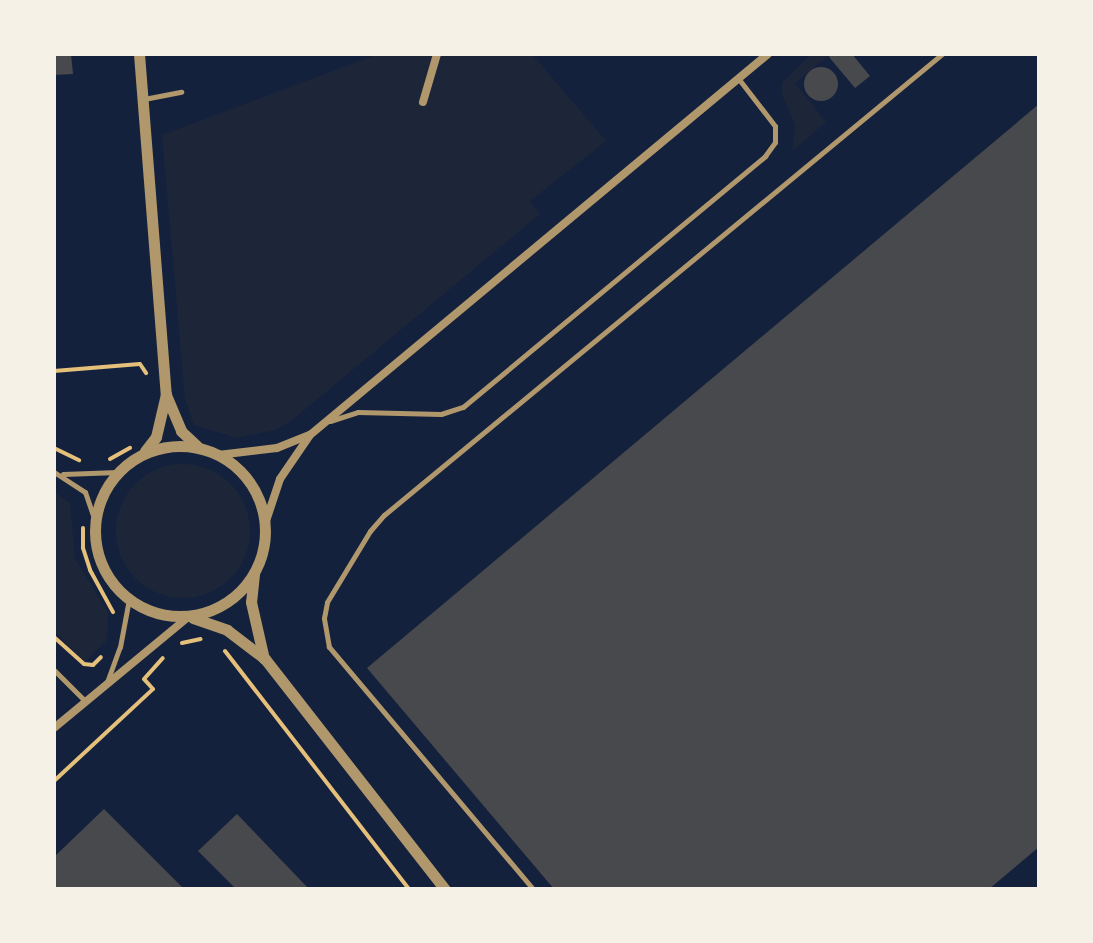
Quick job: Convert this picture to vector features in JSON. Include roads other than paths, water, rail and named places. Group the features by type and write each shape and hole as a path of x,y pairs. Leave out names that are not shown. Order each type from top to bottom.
{"street":[{"path":"139,54 166,394 156,437 136,451 102,495 95,521 95,543 101,564 113,583 129,599 147,609 205,620 227,630 265,659 445,889"},
{"path":"423,102 437,54"},
{"path":"265,659 251,602 255,573 265,524 280,479 310,435 768,54"},
{"path":"166,394 181,431 199,448"},
{"path":"218,455 277,448 310,435"},
{"path":"136,451 199,448 218,455 234,466 251,485 265,524"},
{"path":"54,728 158,639 187,618 223,604 255,573"}],"lane":[{"path":"533,889 329,647 324,618 327,602 384,515 942,54"},
{"path":"322,425 358,412 441,414 463,407 740,176 771,150 776,134 770,118 738,78"},
{"path":"143,99 181,92"},
{"path":"55,472 118,472"},
{"path":"55,472 85,492 95,521"},
{"path":"105,687 120,647 129,599"},
{"path":"54,670 86,702"}]}
